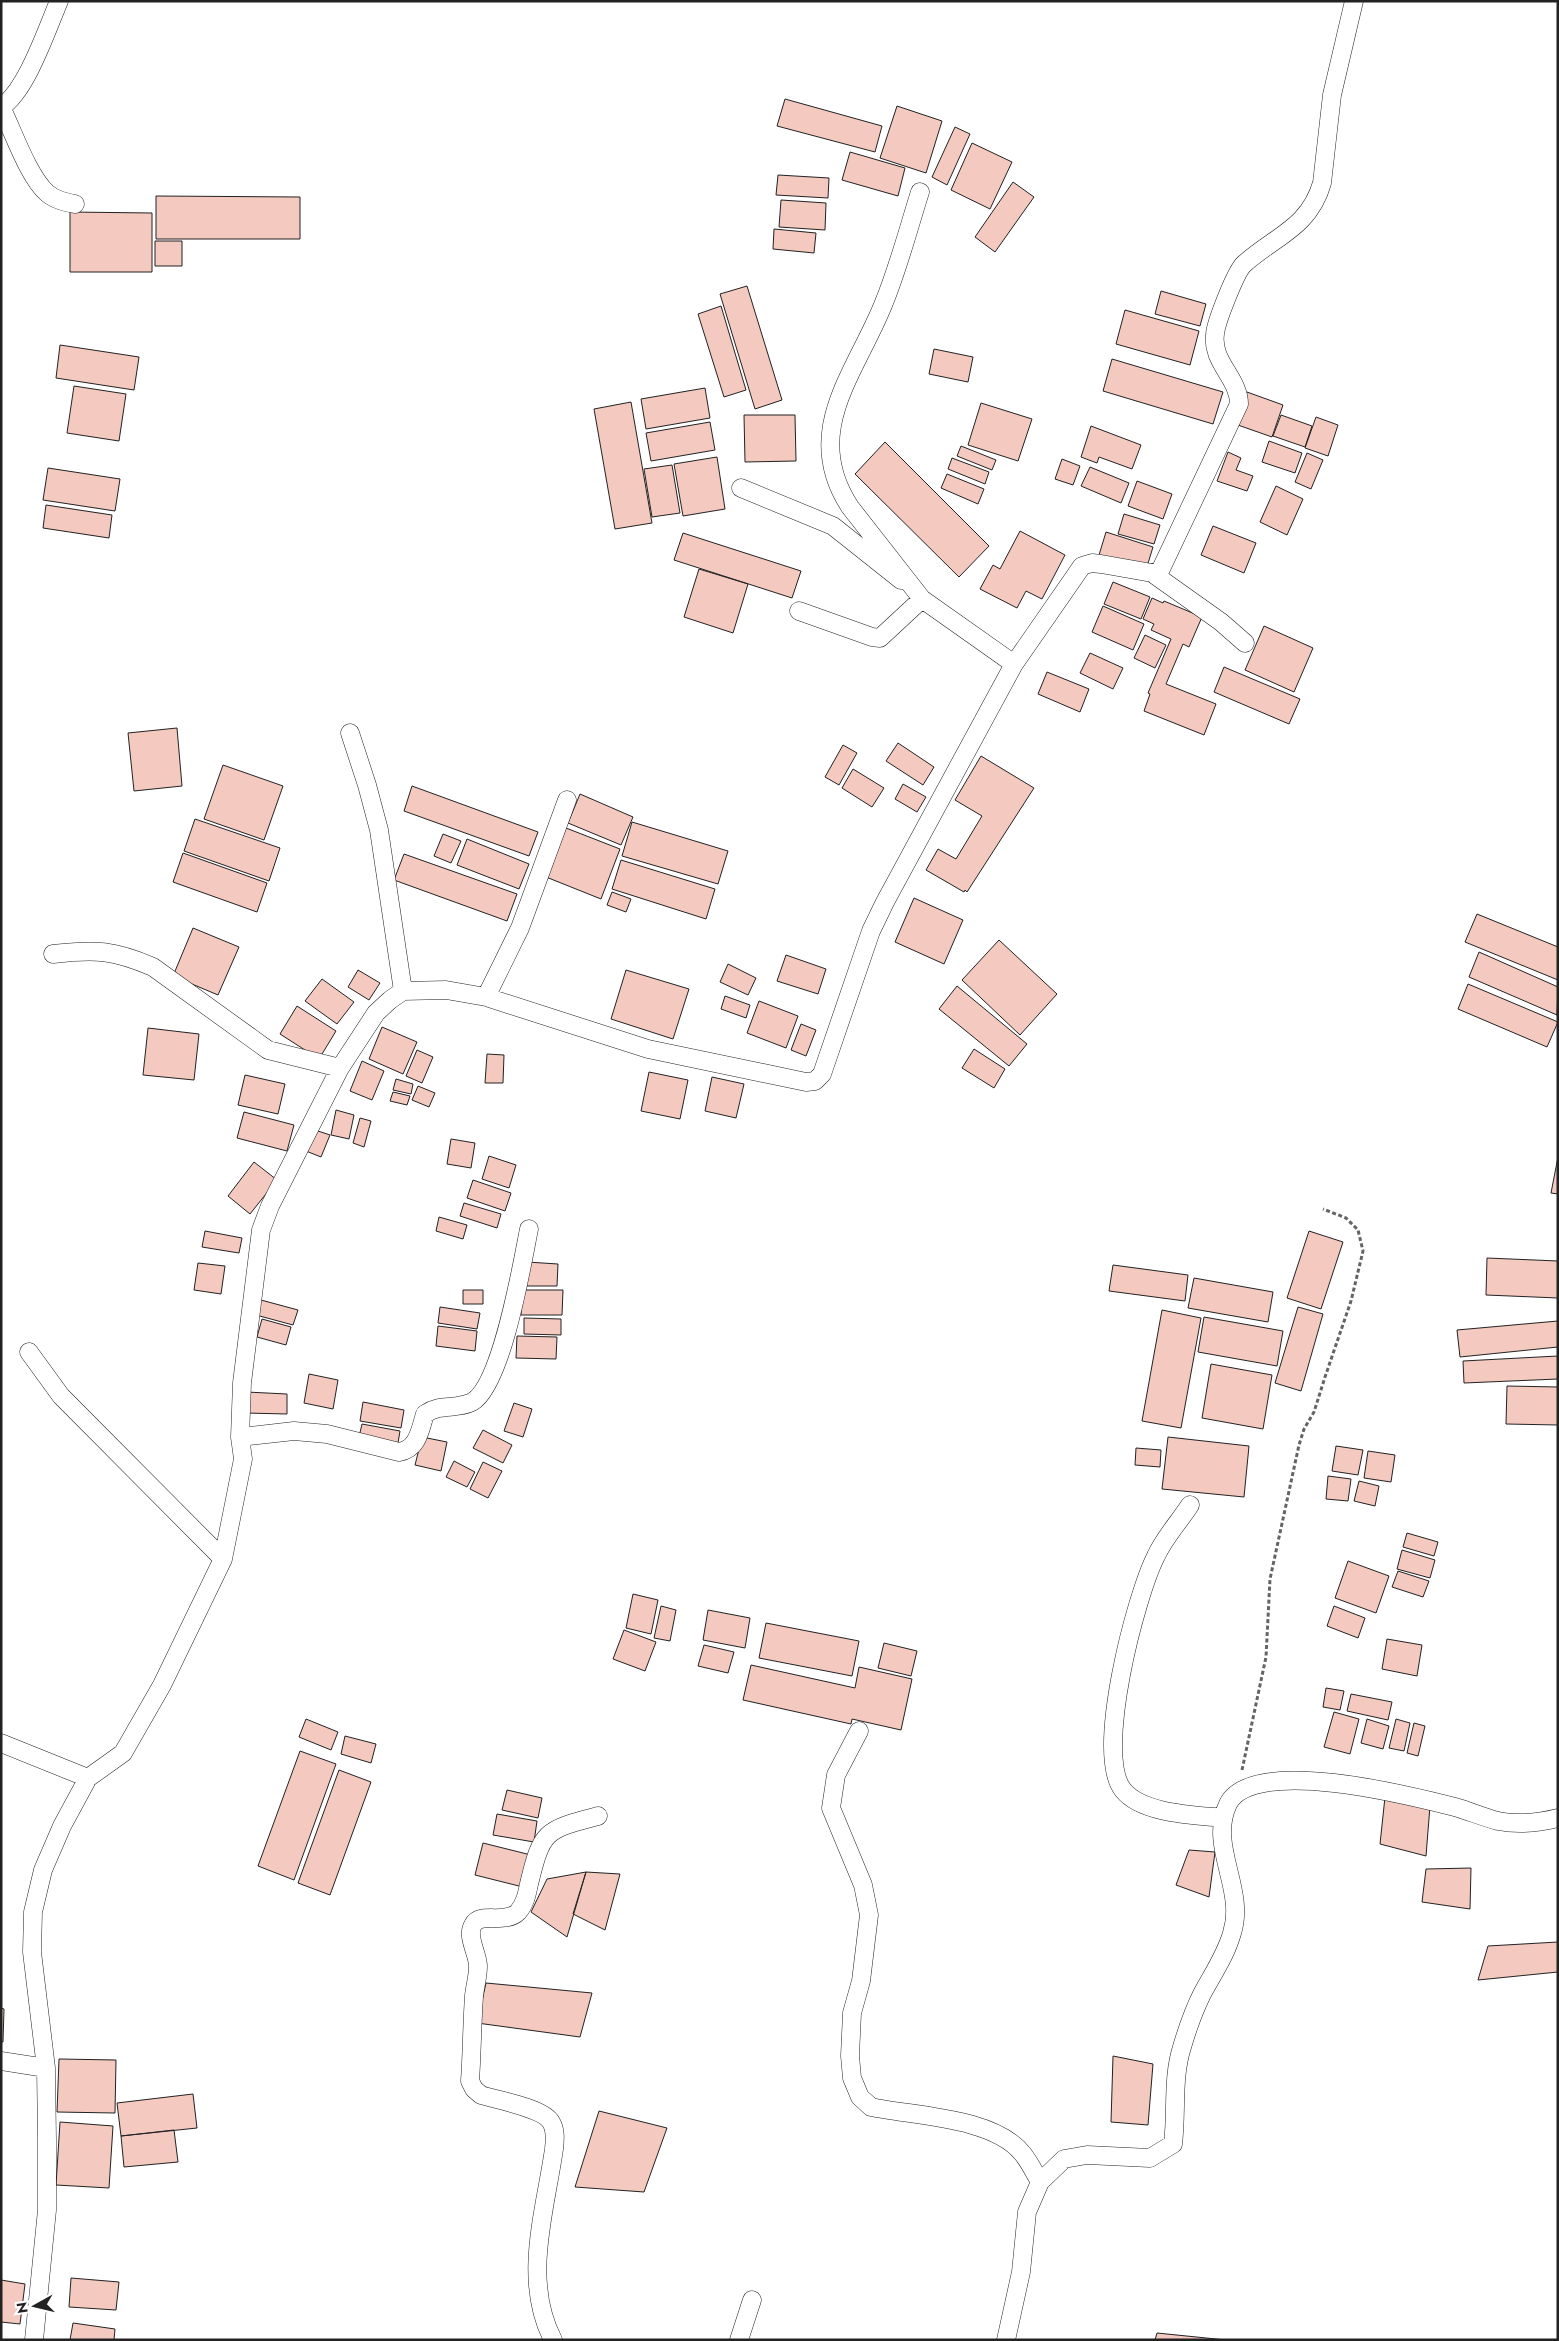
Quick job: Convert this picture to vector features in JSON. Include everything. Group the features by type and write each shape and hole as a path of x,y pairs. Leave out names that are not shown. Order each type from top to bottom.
{"street":[{"path":"59,1 23,81 10,102 1,107 36,180 47,193 57,200 75,204"},
{"path":"1152,574 1160,571 1239,404 1238,395 1218,358 1214,344 1219,317 1244,263 1293,227 1311,209 1318,196 1332,95 1354,1"},
{"path":"918,594 841,493 831,460 830,439 832,418 841,391 883,305 920,192"},
{"path":"741,488 833,526 895,577 1014,664"},
{"path":"34,2340 47,2210 46,2068 32,1952 33,1912 43,1870 62,1826 88,1778 123,1753 162,1685 223,1559 243,1459 240,1437 242,1383 261,1230 270,1206 340,1068 376,1013 390,1000 404,991 446,990 486,997 648,1049 806,1082 816,1081 822,1074 871,931 1014,664 1082,566 1092,563 1101,564 1152,574 1221,622 1245,643"},
{"path":"799,611 872,637 880,638 886,634 918,594"},
{"path":"350,733 368,785 379,830 404,991"},
{"path":"486,997 520,928 568,800"},
{"path":"53,954 88,950 115,952 133,958 153,967 268,1050 340,1068"},
{"path":"240,1437 294,1431 327,1434 399,1452 406,1451 413,1446 425,1414 440,1406 462,1405 472,1402 490,1379 512,1308 529,1229"},
{"path":"29,1352 61,1396 223,1559"},
{"path":"1190,1505 1156,1555 1135,1610 1120,1678 1113,1729 1116,1774 1122,1790 1133,1799 1150,1807 1170,1812 1223,1818"},
{"path":"859,1731 836,1775 830,1808 864,1885 869,1915 861,1981 852,2013 850,2056 852,2078 860,2097 871,2107 977,2125 993,2132 1021,2152 1040,2182"},
{"path":"1,1743 88,1778"},
{"path":"1006,2340 1022,2272 1028,2212 1040,2182 1064,2159 1087,2155 1150,2158 1173,2144 1176,2077 1181,2048 1201,1997 1232,1933 1236,1906 1231,1874 1224,1854 1223,1818 1229,1803 1238,1791 1268,1782 1298,1780 1336,1783 1372,1788 1455,1807 1498,1821 1526,1824 1558,1818"},
{"path":"553,2340 543,2321 537,2288 536,2264 555,2134 551,2121 540,2112 481,2095 474,2089 470,2081 474,1994 478,1964 471,1932 472,1926 477,1920 484,1918 505,1919 518,1911 525,1901 538,1850 548,1834 566,1825 598,1816"},
{"path":"1,2061 46,2068"},
{"path":"739,2340 752,2300"}],"path":[{"path":"1238,1791 1266,1657 1270,1579 1298,1445 1314,1412 1326,1377 1351,1301 1363,1251 1358,1230 1346,1218 1323,1209"}],"building":[{"path":"785,99 882,126 875,152 777,126"},
{"path":"897,106 942,121 926,173 880,158"},
{"path":"955,127 970,134 947,185 932,177"},
{"path":"972,143 1012,162 990,209 951,190"},
{"path":"850,152 905,168 898,196 842,180"},
{"path":"778,175 829,178 828,198 776,195"},
{"path":"1013,182 1034,197 995,252 975,237"},
{"path":"156,196 300,197 300,239 156,239"},
{"path":"781,200 826,203 825,230 779,227"},
{"path":"70,212 152,213 152,272 70,272"},
{"path":"774,229 816,233 814,253 773,249"},
{"path":"155,241 182,241 182,266 155,266"},
{"path":"747,286 782,400 755,409 720,294"},
{"path":"1161,291 1206,304 1200,326 1155,314"},
{"path":"721,306 746,390 724,397 698,314"},
{"path":"1125,310 1199,331 1190,365 1116,344"},
{"path":"60,345 139,357 134,390 56,378"},
{"path":"934,349 973,357 968,382 929,374"},
{"path":"1112,359 1223,392 1213,424 1103,391"},
{"path":"74,386 126,394 119,441 67,433"},
{"path":"705,388 710,418 646,429 641,399"},
{"path":"1247,392 1283,405 1272,437 1235,424"},
{"path":"631,402 652,523 615,529 594,409"},
{"path":"981,403 1032,419 1018,461 968,445"},
{"path":"744,415 795,415 796,461 745,462"},
{"path":"1281,415 1312,426 1305,447 1273,436"},
{"path":"1316,417 1338,425 1328,456 1305,448"},
{"path":"710,422 715,450 651,461 646,433"},
{"path":"1091,426 1141,445 1132,469 1099,457 1097,463 1081,457"},
{"path":"1269,441 1302,453 1295,473 1262,462"},
{"path":"885,442 989,546 959,577 855,474"},
{"path":"961,446 996,460 992,470 957,456"},
{"path":"1228,452 1241,458 1236,470 1253,476 1247,491 1217,481"},
{"path":"1307,453 1323,460 1311,489 1295,482"},
{"path":"717,457 725,509 683,516 674,464"},
{"path":"952,458 989,472 985,484 948,469"},
{"path":"1062,459 1080,466 1073,485 1055,479"},
{"path":"672,465 680,513 652,517 644,469"},
{"path":"1090,467 1129,483 1121,503 1081,486"},
{"path":"48,468 120,479 115,511 43,500"},
{"path":"947,474 984,489 978,504 941,488"},
{"path":"1137,481 1172,494 1163,519 1128,506"},
{"path":"1276,486 1303,499 1287,535 1260,522"},
{"path":"46,505 112,515 109,538 43,528"},
{"path":"1124,514 1160,525 1154,544 1118,534"},
{"path":"1213,526 1256,543 1244,573 1201,555"},
{"path":"1020,531 1065,555 1042,599 1026,591 1017,608 980,589 993,565 1000,569"},
{"path":"1106,532 1153,547 1146,570 1099,555"},
{"path":"683,533 801,571 792,598 674,560"},
{"path":"699,569 748,584 733,633 684,617"},
{"path":"1113,582 1150,597 1141,619 1104,604"},
{"path":"1152,598 1202,617 1189,647 1183,644 1166,684 1216,704 1204,735 1144,711 1150,694 1148,693 1171,639 1151,630 1154,624 1143,619"},
{"path":"1103,606 1144,624 1133,650 1092,632"},
{"path":"1264,626 1313,648 1294,692 1245,670"},
{"path":"1145,635 1166,645 1155,668 1134,658"},
{"path":"1090,653 1123,668 1113,689 1080,673"},
{"path":"1224,667 1300,699 1289,724 1214,692"},
{"path":"1047,672 1089,689 1080,712 1038,694"},
{"path":"177,728 182,786 134,791 128,733"},
{"path":"898,743 934,767 923,785 886,761"},
{"path":"843,745 857,753 839,785 825,777"},
{"path":"981,756 1034,788 967,892 965,890 964,892 926,870 938,849 956,859 982,816 955,800"},
{"path":"223,765 283,786 264,840 204,819"},
{"path":"853,769 884,788 872,807 842,788"},
{"path":"903,784 926,797 917,812 895,799"},
{"path":"412,786 538,832 529,856 404,811"},
{"path":"580,794 633,817 621,845 568,823"},
{"path":"195,819 280,848 269,881 184,851"},
{"path":"632,822 728,851 718,884 622,856"},
{"path":"566,828 620,849 601,899 546,877"},
{"path":"443,834 461,841 451,863 434,856"},
{"path":"467,839 529,864 519,889 457,865"},
{"path":"183,853 267,883 257,912 173,882"},
{"path":"404,854 517,894 507,921 394,880"},
{"path":"621,860 715,889 706,919 612,889"},
{"path":"612,892 631,899 626,912 607,905"},
{"path":"914,898 963,920 944,964 895,942"},
{"path":"1477,914 1558,947 1558,980 1465,942"},
{"path":"193,928 239,947 218,995 173,976"},
{"path":"999,940 1057,994 1020,1035 962,980"},
{"path":"1479,952 1558,987 1557,1015 1469,977"},
{"path":"786,955 826,969 818,994 777,981"},
{"path":"728,964 756,978 748,995 720,982"},
{"path":"358,970 380,983 369,1000 348,987"},
{"path":"626,970 689,989 673,1039 611,1019"},
{"path":"322,979 354,1002 337,1024 305,1001"},
{"path":"1468,984 1558,1022 1547,1047 1458,1009"},
{"path":"957,986 1027,1044 1009,1066 939,1009"},
{"path":"725,996 750,1005 746,1018 721,1009"},
{"path":"759,1001 798,1016 786,1048 747,1033"},
{"path":"297,1006 336,1031 319,1059 280,1034"},
{"path":"801,1024 816,1030 806,1056 791,1050"},
{"path":"382,1027 417,1042 403,1074 369,1059"},
{"path":"148,1028 199,1034 194,1080 143,1075"},
{"path":"974,1049 1005,1069 994,1088 962,1068"},
{"path":"417,1050 433,1057 422,1083 406,1076"},
{"path":"487,1054 504,1055 503,1083 485,1083"},
{"path":"362,1061 384,1071 372,1100 350,1091"},
{"path":"649,1072 688,1080 680,1119 641,1111"},
{"path":"245,1075 285,1084 278,1114 238,1105"},
{"path":"712,1077 744,1084 736,1118 705,1111"},
{"path":"396,1079 413,1084 411,1094 393,1090"},
{"path":"418,1086 435,1093 429,1107 412,1100"},
{"path":"393,1092 410,1096 407,1105 390,1101"},
{"path":"336,1110 354,1115 349,1139 331,1135"},
{"path":"244,1112 294,1125 287,1151 237,1138"},
{"path":"360,1118 371,1121 364,1147 353,1143"},
{"path":"315,1130 330,1135 321,1157 306,1151"},
{"path":"451,1139 475,1143 471,1168 447,1164"},
{"path":"489,1156 516,1165 509,1188 482,1179"},
{"path":"1558,1157 1558,1194 1551,1193"},
{"path":"254,1162 277,1180 250,1214 228,1196"},
{"path":"473,1180 511,1193 505,1211 467,1198"},
{"path":"464,1203 501,1214 497,1228 460,1216"},
{"path":"439,1217 467,1225 463,1239 436,1231"},
{"path":"205,1231 242,1238 239,1253 202,1247"},
{"path":"1309,1231 1343,1242 1321,1309 1287,1298"},
{"path":"1487,1258 1558,1261 1558,1298 1486,1295"},
{"path":"527,1262 558,1264 557,1286 526,1286"},
{"path":"198,1263 225,1266 221,1294 194,1290"},
{"path":"1113,1265 1188,1275 1185,1301 1109,1291"},
{"path":"1194,1278 1273,1292 1268,1322 1188,1308"},
{"path":"463,1290 483,1290 483,1304 463,1304"},
{"path":"522,1290 563,1290 562,1315 521,1315"},
{"path":"261,1300 298,1310 293,1325 256,1315"},
{"path":"440,1307 480,1313 477,1329 438,1323"},
{"path":"1298,1307 1323,1314 1301,1391 1275,1383"},
{"path":"1162,1310 1201,1318 1181,1428 1142,1421"},
{"path":"1204,1317 1283,1331 1277,1366 1198,1352"},
{"path":"524,1318 561,1319 561,1335 524,1334"},
{"path":"262,1319 291,1327 286,1345 257,1337"},
{"path":"1558,1321 1558,1347 1460,1357 1457,1330"},
{"path":"438,1326 477,1331 475,1351 436,1346"},
{"path":"517,1336 557,1337 556,1359 516,1358"},
{"path":"1558,1356 1558,1379 1464,1383 1463,1361"},
{"path":"1211,1364 1272,1375 1263,1429 1202,1418"},
{"path":"309,1374 338,1380 333,1409 304,1403"},
{"path":"1507,1386 1558,1387 1558,1425 1506,1424"},
{"path":"246,1392 287,1394 287,1414 245,1413"},
{"path":"363,1402 404,1410 401,1428 360,1421"},
{"path":"514,1403 532,1409 523,1437 504,1431"},
{"path":"362,1424 400,1431 397,1449 358,1441"},
{"path":"483,1430 512,1445 503,1463 473,1448"},
{"path":"422,1437 447,1442 441,1471 415,1465"},
{"path":"1168,1437 1249,1446 1244,1497 1162,1489"},
{"path":"1336,1446 1363,1450 1358,1475 1332,1471"},
{"path":"1136,1448 1161,1450 1160,1467 1135,1465"},
{"path":"1368,1451 1395,1455 1391,1482 1364,1478"},
{"path":"454,1461 475,1472 467,1487 446,1477"},
{"path":"483,1462 502,1471 488,1498 470,1489"},
{"path":"1328,1476 1351,1479 1348,1501 1326,1499"},
{"path":"1359,1481 1379,1486 1375,1506 1354,1501"},
{"path":"1407,1533 1438,1542 1434,1556 1403,1547"},
{"path":"1402,1550 1435,1560 1430,1578 1397,1569"},
{"path":"1348,1561 1389,1576 1376,1613 1335,1598"},
{"path":"1398,1571 1429,1581 1423,1597 1392,1587"},
{"path":"633,1594 658,1600 651,1634 626,1628"},
{"path":"661,1606 676,1610 670,1641 654,1638"},
{"path":"1334,1606 1365,1618 1358,1638 1327,1626"},
{"path":"708,1610 750,1618 745,1648 703,1640"},
{"path":"766,1623 859,1641 852,1676 759,1658"},
{"path":"624,1630 656,1642 645,1671 613,1659"},
{"path":"1387,1639 1422,1645 1417,1676 1382,1669"},
{"path":"884,1643 917,1651 911,1676 878,1668"},
{"path":"704,1645 734,1652 728,1673 698,1666"},
{"path":"751,1665 855,1688 859,1667 912,1679 901,1730 852,1719 851,1724 743,1700"},
{"path":"1326,1688 1344,1691 1340,1710 1323,1707"},
{"path":"1351,1694 1392,1702 1388,1720 1347,1711"},
{"path":"1334,1712 1359,1719 1350,1754 1324,1747"},
{"path":"306,1719 338,1732 331,1750 299,1737"},
{"path":"1367,1719 1389,1726 1383,1749 1361,1743"},
{"path":"1396,1719 1410,1723 1404,1751 1389,1748"},
{"path":"1414,1723 1425,1726 1418,1756 1407,1753"},
{"path":"345,1736 376,1744 371,1763 341,1754"},
{"path":"300,1751 336,1764 294,1880 258,1866"},
{"path":"339,1770 371,1782 330,1895 298,1883"},
{"path":"507,1790 542,1798 538,1818 502,1810"},
{"path":"1385,1797 1430,1806 1426,1856 1380,1844"},
{"path":"497,1814 537,1821 534,1842 493,1835"},
{"path":"483,1843 531,1855 523,1887 475,1875"},
{"path":"1189,1850 1215,1852 1209,1897 1176,1885"},
{"path":"1471,1868 1470,1909 1422,1902 1426,1869"},
{"path":"586,1872 620,1874 605,1930 573,1914"},
{"path":"586,1872 567,1937 531,1912 547,1879"},
{"path":"1558,1942 1558,1972 1478,1980 1488,1946"},
{"path":"486,1983 592,1993 580,2037 477,2023"},
{"path":"1,2008 4,2009 3,2042 1,2042"},
{"path":"1113,2056 1153,2064 1148,2125 1111,2122"},
{"path":"59,2059 116,2060 115,2113 57,2112"},
{"path":"193,2094 197,2128 121,2136 117,2103"},
{"path":"599,2111 667,2128 644,2192 575,2187"},
{"path":"60,2122 113,2126 109,2188 56,2185"},
{"path":"174,2130 178,2162 124,2167 121,2136"},
{"path":"71,2278 119,2282 116,2310 69,2307"},
{"path":"1,2280 25,2284 20,2324 1,2322"},
{"path":"73,2323 115,2329 114,2340 70,2340"},
{"path":"1157,2333 1226,2340 1155,2340"}]}
